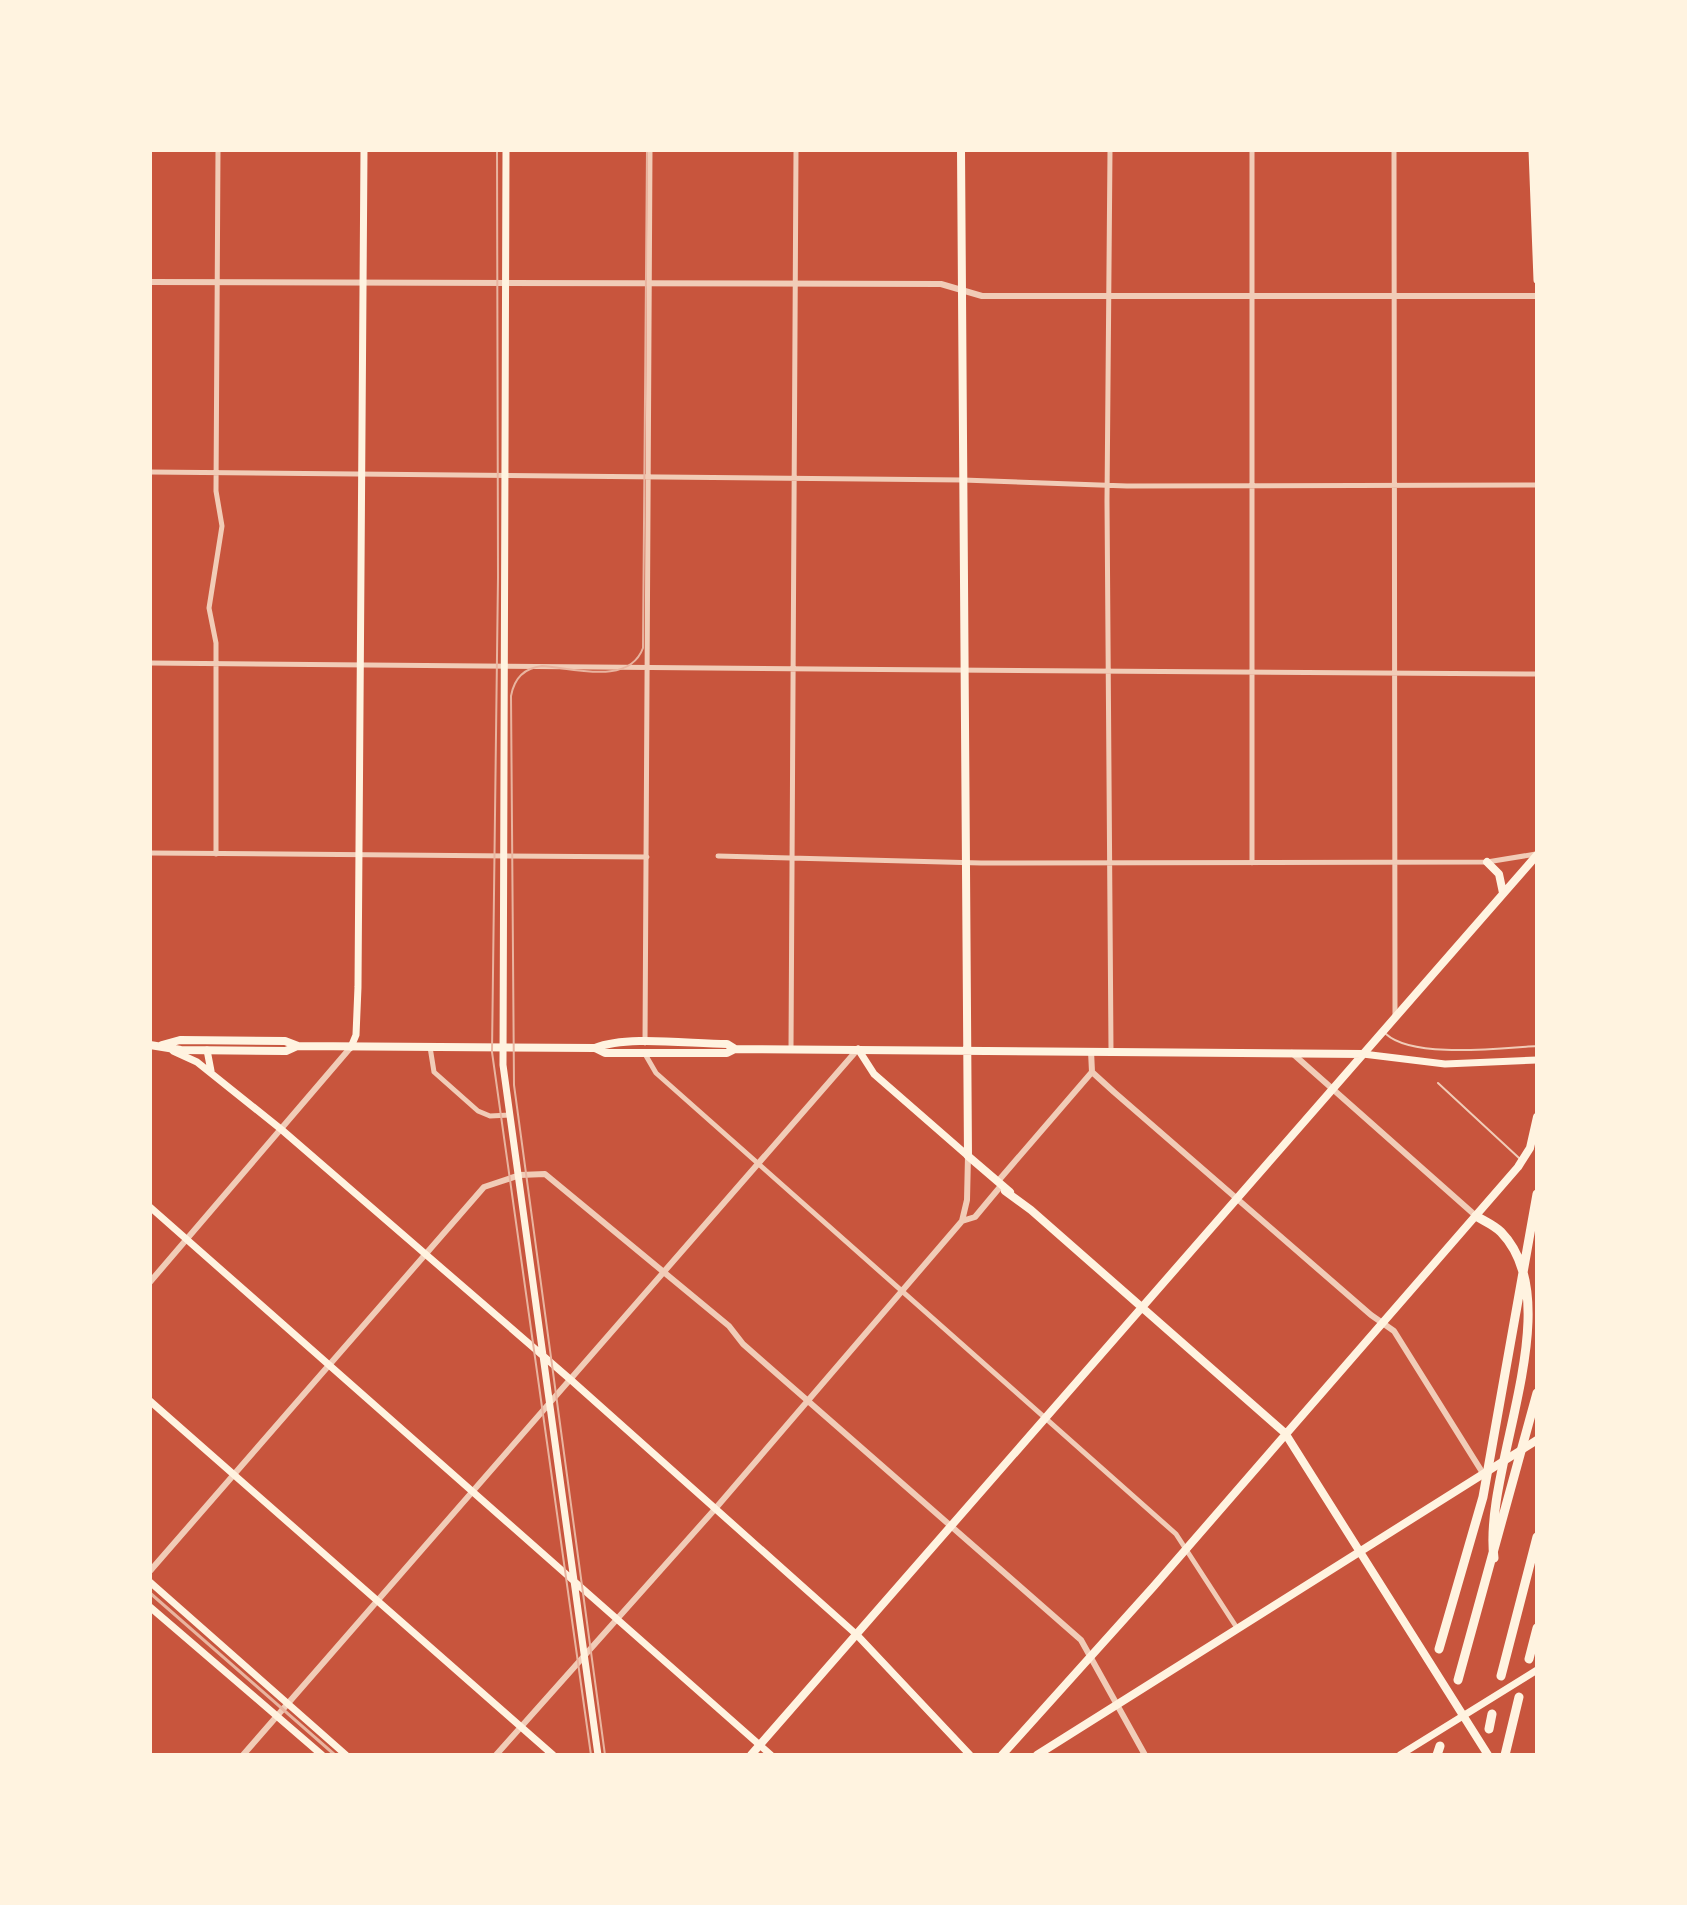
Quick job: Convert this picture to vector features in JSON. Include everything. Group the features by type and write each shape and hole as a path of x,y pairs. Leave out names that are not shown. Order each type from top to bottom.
{"highway":[{"path":"1439,1649 1483,1497 1537,1194"},
{"path":"1476,1216 1501,1233 1515,1255 1526,1288 1524,1350 1490,1531 1494,1558"},
{"path":"1458,1680 1537,1393"},
{"path":"1501,1676 1537,1537"},
{"path":"1529,1659 1537,1628"},
{"path":"1505,1755 1519,1697"},
{"path":"1489,1729 1492,1714"}],"main road":[{"path":"351,1047 357,1033 364,150"},
{"path":"506,150 503,1047 598,1755"},
{"path":"961,150 962,670 968,1156"},
{"path":"1534,151 1537,280"},
{"path":"751,1755 1047,1420 1537,854"},
{"path":"1487,862 1499,874 1503,893"},
{"path":"162,1045 180,1040 285,1041 298,1046 351,1047 595,1048 606,1044 645,1048 727,1044 735,1049 1289,1051 1363,1054 1445,1064 1537,1060"},
{"path":"150,1045 207,1050 286,1051 298,1046"},
{"path":"162,1045 197,1062 282,1130 545,1357 857,1635 970,1755"},
{"path":"858,1049 874,1074 1285,1433 1488,1755"},
{"path":"207,1050 208,1064 215,1077"},
{"path":"1002,1755 1186,1549 1523,1161 1530,1148 1537,1117"},
{"path":"150,1207 771,1755"},
{"path":"150,1401 553,1755"},
{"path":"1037,1755 1537,1440"},
{"path":"150,1582 346,1755"},
{"path":"150,1607 322,1755"},
{"path":"1400,1755 1537,1670"}],"street":[{"path":"216,854 216,663 209,608 222,526 216,472 218,150"},
{"path":"650,150 645,1048 656,1073 1176,1534 1238,1630"},
{"path":"791,1049 796,150"},
{"path":"1110,150 1111,1050"},
{"path":"1252,150 1252,863"},
{"path":"1394,150 1395,1017"},
{"path":"150,282 941,284 982,296 1537,296"},
{"path":"150,472 506,473 963,480 1108,486 1537,485"},
{"path":"150,663 649,666 1111,674 1537,674"},
{"path":"150,853 647,857"},
{"path":"718,856 1252,863 1487,862 1537,854"},
{"path":"150,1282 351,1047"},
{"path":"430,1047 434,1072 478,1111 490,1116 510,1115"},
{"path":"243,1755 858,1049"},
{"path":"962,1221 975,1217 1092,1072 1091,1050"},
{"path":"1289,1051 1476,1216"},
{"path":"1092,1072 1237,1200 1394,1331 1484,1475"},
{"path":"496,1755 715,1509 962,1221 967,1200 968,1156"},
{"path":"150,1571 488,1184 520,1175 545,1174 729,1326 743,1344 1081,1640 1145,1755"}],"lane":[{"path":"1383,1031 1398,1044 1407,1046 1537,1046"},
{"path":"1438,1083 1523,1161"}],"tram line":[{"path":"497,150 498,577 492,1052 591,1755"},
{"path":"605,1755 514,1085 511,696 517,680 530,669 542,666 613,671 636,660 643,648 647,150"}],"railway":[{"path":"150,1593 335,1755"}]}
